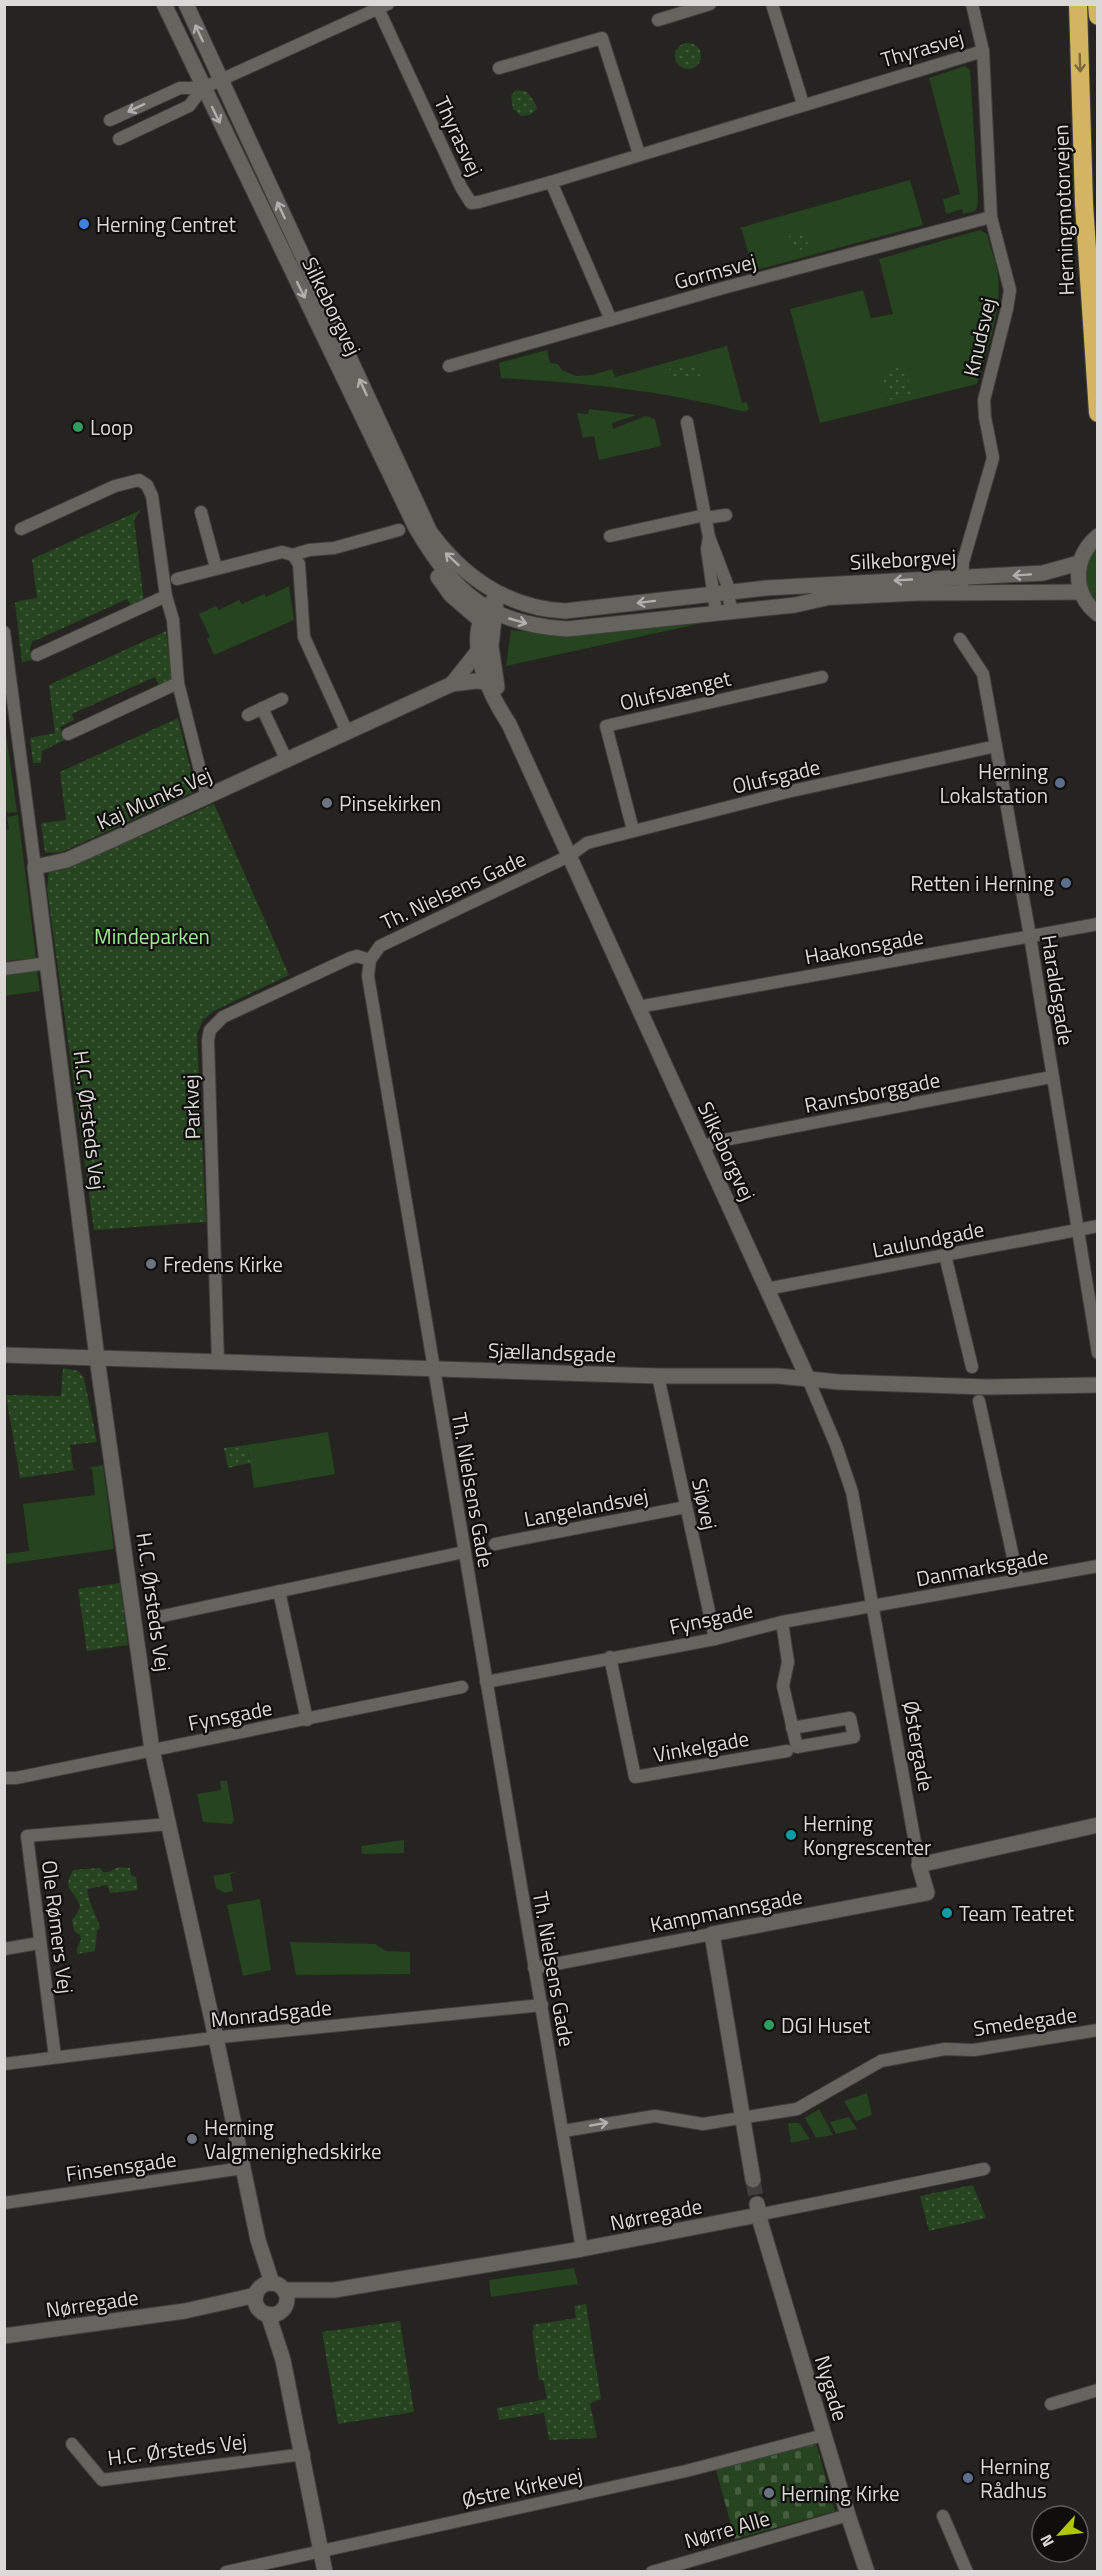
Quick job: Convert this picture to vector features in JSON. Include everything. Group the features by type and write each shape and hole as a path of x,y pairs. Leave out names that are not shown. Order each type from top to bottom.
{"highway":[{"name":"Herningmotorvejen","path":"1078,4 1084,204 1098,413"},
{"path":"1097,4 1098,16"}],"street":[{"name":"Silkeborgvej","path":"164,4 416,528 427,558 451,595 487,613 539,627 585,628 795,605 826,598"},
{"name":"Silkeborgvej","path":"186,4 430,532 445,552 468,573 498,595 540,610 565,612 962,577 1043,573 1079,563"},
{"path":"658,20 710,4"},
{"path":"771,4 803,104"},
{"name":"Knudsvej","path":"962,593 962,577 969,541 993,458 984,400 1010,290 991,217 983,51 972,4"},
{"path":"110,120 180,88 203,88 381,6"},
{"name":"Thyrasvej","path":"381,6 461,188 471,203 551,182 983,51"},
{"path":"500,68 602,38 639,154"},
{"path":"119,139 189,106 203,88"},
{"path":"551,182 611,320"},
{"name":"Gormsvej","path":"449,366 991,217"},
{"path":"687,422 709,537 715,546 722,599"},
{"path":"21,529 115,486 140,480 147,485 152,496 165,596 173,620 178,683 207,798"},
{"path":"200,512 216,568"},
{"path":"610,536 705,516 726,515"},
{"path":"177,579 282,552 292,555 309,550 334,548 399,530"},
{"path":"1098,536 1086,548 1079,563 1078,573 1081,592 1088,605 1098,614"},
{"path":"292,555 299,564 304,637 347,732"},
{"name":"Silkeborgvej","path":"585,628 603,621 722,599 1081,592"},
{"name":"Silkeborgvej","path":"498,595 487,613 479,650 486,682 492,698 509,724 808,1379 851,1486 874,1606"},
{"path":"37,655 165,596"},
{"name":"Silkeborgvej","path":"487,613 493,667 509,724"},
{"name":"H.C. Ørsteds Vej","path":"4,632 98,1358 152,1750 304,2454 325,2571"},
{"name":"Haraldsgade","path":"960,639 983,674 1030,936 1051,1077 1098,1353"},
{"name":"Kaj Munks Vej","path":"452,684 479,650"},
{"name":"Olufsvænget","path":"633,830 606,726 822,677"},
{"name":"Kaj Munks Vej","path":"35,867 67,860 163,815 207,798 452,684 486,682"},
{"path":"68,734 178,683"},
{"path":"248,715 282,699"},
{"path":"262,708 287,761"},
{"name":"Olufsgade","path":"569,856 587,843 633,830 996,746"},
{"name":"Th. Nielsens Gade","path":"569,856 380,946 370,960 368,976 582,2249"},
{"name":"Haakonsgade","path":"638,1007 1098,924"},
{"name":"Parkvej","path":"218,1363 208,1040 210,1030 223,1017 350,958 357,956 370,960"},
{"path":"4,969 48,963"},
{"name":"Ravnsborggade","path":"702,1148 714,1142 1051,1077"},
{"name":"Laulundgade","path":"766,1289 1098,1226"},
{"path":"945,1255 972,1367"},
{"name":"Sjællandsgade","path":"4,1355 434,1370 658,1376 778,1376 986,1387 1098,1385"},
{"name":"Siøvej","path":"658,1376 715,1639"},
{"path":"979,1401 1018,1580"},
{"name":"Langelandsvej","path":"495,1544 686,1507"},
{"path":"158,1617 464,1552"},
{"name":"Danmarksgade","path":"874,1606 1098,1566"},
{"path":"279,1591 307,1720"},
{"name":"Fynsgade","path":"486,1682 715,1639 782,1622 874,1606"},
{"name":"Østergade","path":"874,1606 919,1865 927,1893"},
{"path":"782,1622 788,1662 783,1686 792,1728 797,1747 854,1737 850,1718 792,1728"},
{"name":"Vinkelgade","path":"610,1657 635,1777 787,1751"},
{"name":"Fynsgade","path":"4,1778 16,1778 462,1687"},
{"name":"Ole Rømers Vej","path":"55,2057 27,1836 169,1824"},
{"path":"919,1865 1098,1825"},
{"name":"Kampmannsgade","path":"534,1968 927,1893"},
{"path":"712,1934 753,2180"},
{"path":"4,1949 39,1943"},
{"name":"Monradsgade","path":"4,2064 216,2038 542,2005"},
{"name":"Smedegade","path":"563,2131 655,2116 703,2124 797,2109 881,2061 945,2049 974,2050 1098,2030"},
{"name":"Finsensgade","path":"4,2203 243,2168"},
{"name":"Nørregade","path":"4,2336 334,2290 582,2249 758,2209 984,2169"},
{"name":"Nygade","path":"758,2209 848,2515 867,2571"},
{"path":"1051,2404 1098,2390"},
{"name":"Østre Kirkevej","path":"226,2571 686,2471 824,2435"},
{"name":"H.C. Ørsteds Vej","path":"72,2444 102,2481 304,2454"},
{"name":"Nørre Alle","path":"652,2571 848,2515"},
{"path":"943,2516 967,2571"}],"green space":[{"path":"688,43 697,47 701,56 697,65 688,69 679,65 675,56 679,47"},
{"path":"965,66 970,70 978,200 975,211 963,214 962,209 946,214 943,199 960,194 929,78"},
{"path":"516,90 526,91 534,101 537,109 530,115 521,116 513,109 511,96"},
{"path":"910,180 923,225 753,271 742,230 739,228"},
{"path":"980,230 987,234 999,284 993,328 977,384 820,423 790,309 863,290 871,318 893,314 879,259"},
{"path":"804,233 809,247 794,252 789,236"},
{"path":"727,346 742,403 747,402 749,410 745,412 683,398 623,389 501,378 499,363 547,350 550,363 558,364 562,370 576,376 592,375 612,369 615,377"},
{"path":"697,364 700,376 671,382 669,369"},
{"path":"905,366 912,394 888,400 880,372"},
{"path":"589,409 637,415 612,423 613,429 646,416 655,419 661,446 599,460 594,436 583,438 577,413 588,414"},
{"path":"141,510 134,520 144,602 132,608 127,599 32,642 30,650 33,660 22,662 15,603 37,598 32,559"},
{"path":"1097,545 1097,607 1087,595 1084,563"},
{"path":"289,586 294,620 214,655 207,639 210,637 199,614 216,606 219,610 239,600 242,604 264,594 266,597"},
{"path":"725,618 506,666 511,630 564,635"},
{"path":"166,631 172,679 159,686 155,677 72,714 74,720 60,727 65,740 42,751 41,763 33,763 30,738 55,733 49,685"},
{"path":"178,718 196,791 62,852 45,853 41,823 66,820 60,772"},
{"path":"4,719 17,812 7,813 4,805"},
{"name":"Mindeparken","path":"214,804 289,975 214,1011 203,1020 197,1034 206,1222 94,1230 47,889 49,870 74,865"},
{"path":"18,815 36,958 6,961 5,830 9,829 7,817"},
{"path":"37,971 40,991 5,996 4,975"},
{"path":"63,1368 78,1371 84,1378 97,1442 70,1445 73,1468 76,1470 20,1478 6,1395 61,1396"},
{"path":"328,1432 335,1474 254,1488 247,1445"},
{"path":"247,1445 250,1463 228,1468 224,1448"},
{"path":"103,1465 114,1549 6,1564 5,1554 29,1551 23,1504 95,1495 92,1469 87,1468"},
{"path":"120,1583 128,1645 87,1651 78,1589"},
{"path":"220,1781 227,1781 234,1820 232,1824 203,1822 197,1794 221,1790"},
{"path":"404,1840 404,1853 362,1854 361,1846"},
{"path":"118,1867 130,1868 131,1875 136,1877 138,1890 110,1893 107,1885 87,1889 100,1927 97,1931 95,1951 77,1954 81,1940 80,1935 74,1931 72,1920 80,1906 68,1882 73,1870 100,1868 105,1872"},
{"path":"240,1871 230,1874 233,1891 225,1893 216,1888 213,1876"},
{"path":"260,1899 271,1970 243,1976 227,1905"},
{"path":"290,1942 375,1944 386,1951 410,1952 410,1974 296,1975"},
{"path":"867,2093 872,2115 856,2121 844,2101"},
{"path":"819,2109 833,2135 816,2138 805,2118"},
{"path":"849,2117 857,2129 836,2134 830,2122"},
{"path":"788,2123 799,2123 810,2139 791,2143"},
{"path":"973,2185 986,2218 929,2231 920,2196"},
{"path":"574,2268 578,2284 491,2297 489,2280"},
{"path":"586,2304 601,2399 590,2403 597,2438 549,2440 544,2413 499,2420 497,2408 547,2399 543,2380 539,2380 533,2325 576,2318 574,2306"},
{"path":"400,2321 414,2412 338,2424 322,2332"},
{"path":"816,2443 835,2511 735,2539 716,2470"}],"tunnel":[{"path":"753,2180 757,2204"}],"place":[{"name":"Herning Centret","path":"84,224"},
{"name":"Loop","path":"78,427"},
{"name":"Herning Lokalstation","path":"1060,783"},
{"name":"Pinsekirken","path":"327,803"},
{"name":"Retten i Herning","path":"1066,883"},
{"name":"Fredens Kirke","path":"151,1264"},
{"name":"Herning Kongrescenter","path":"791,1835"},
{"name":"Team Teatret","path":"947,1913"},
{"name":"DGI Huset","path":"769,2025"},
{"name":"Herning Valgmenighedskirke","path":"192,2139"},
{"name":"Herning Rådhus","path":"968,2478"},
{"name":"Herning Kirke","path":"769,2493"}]}
